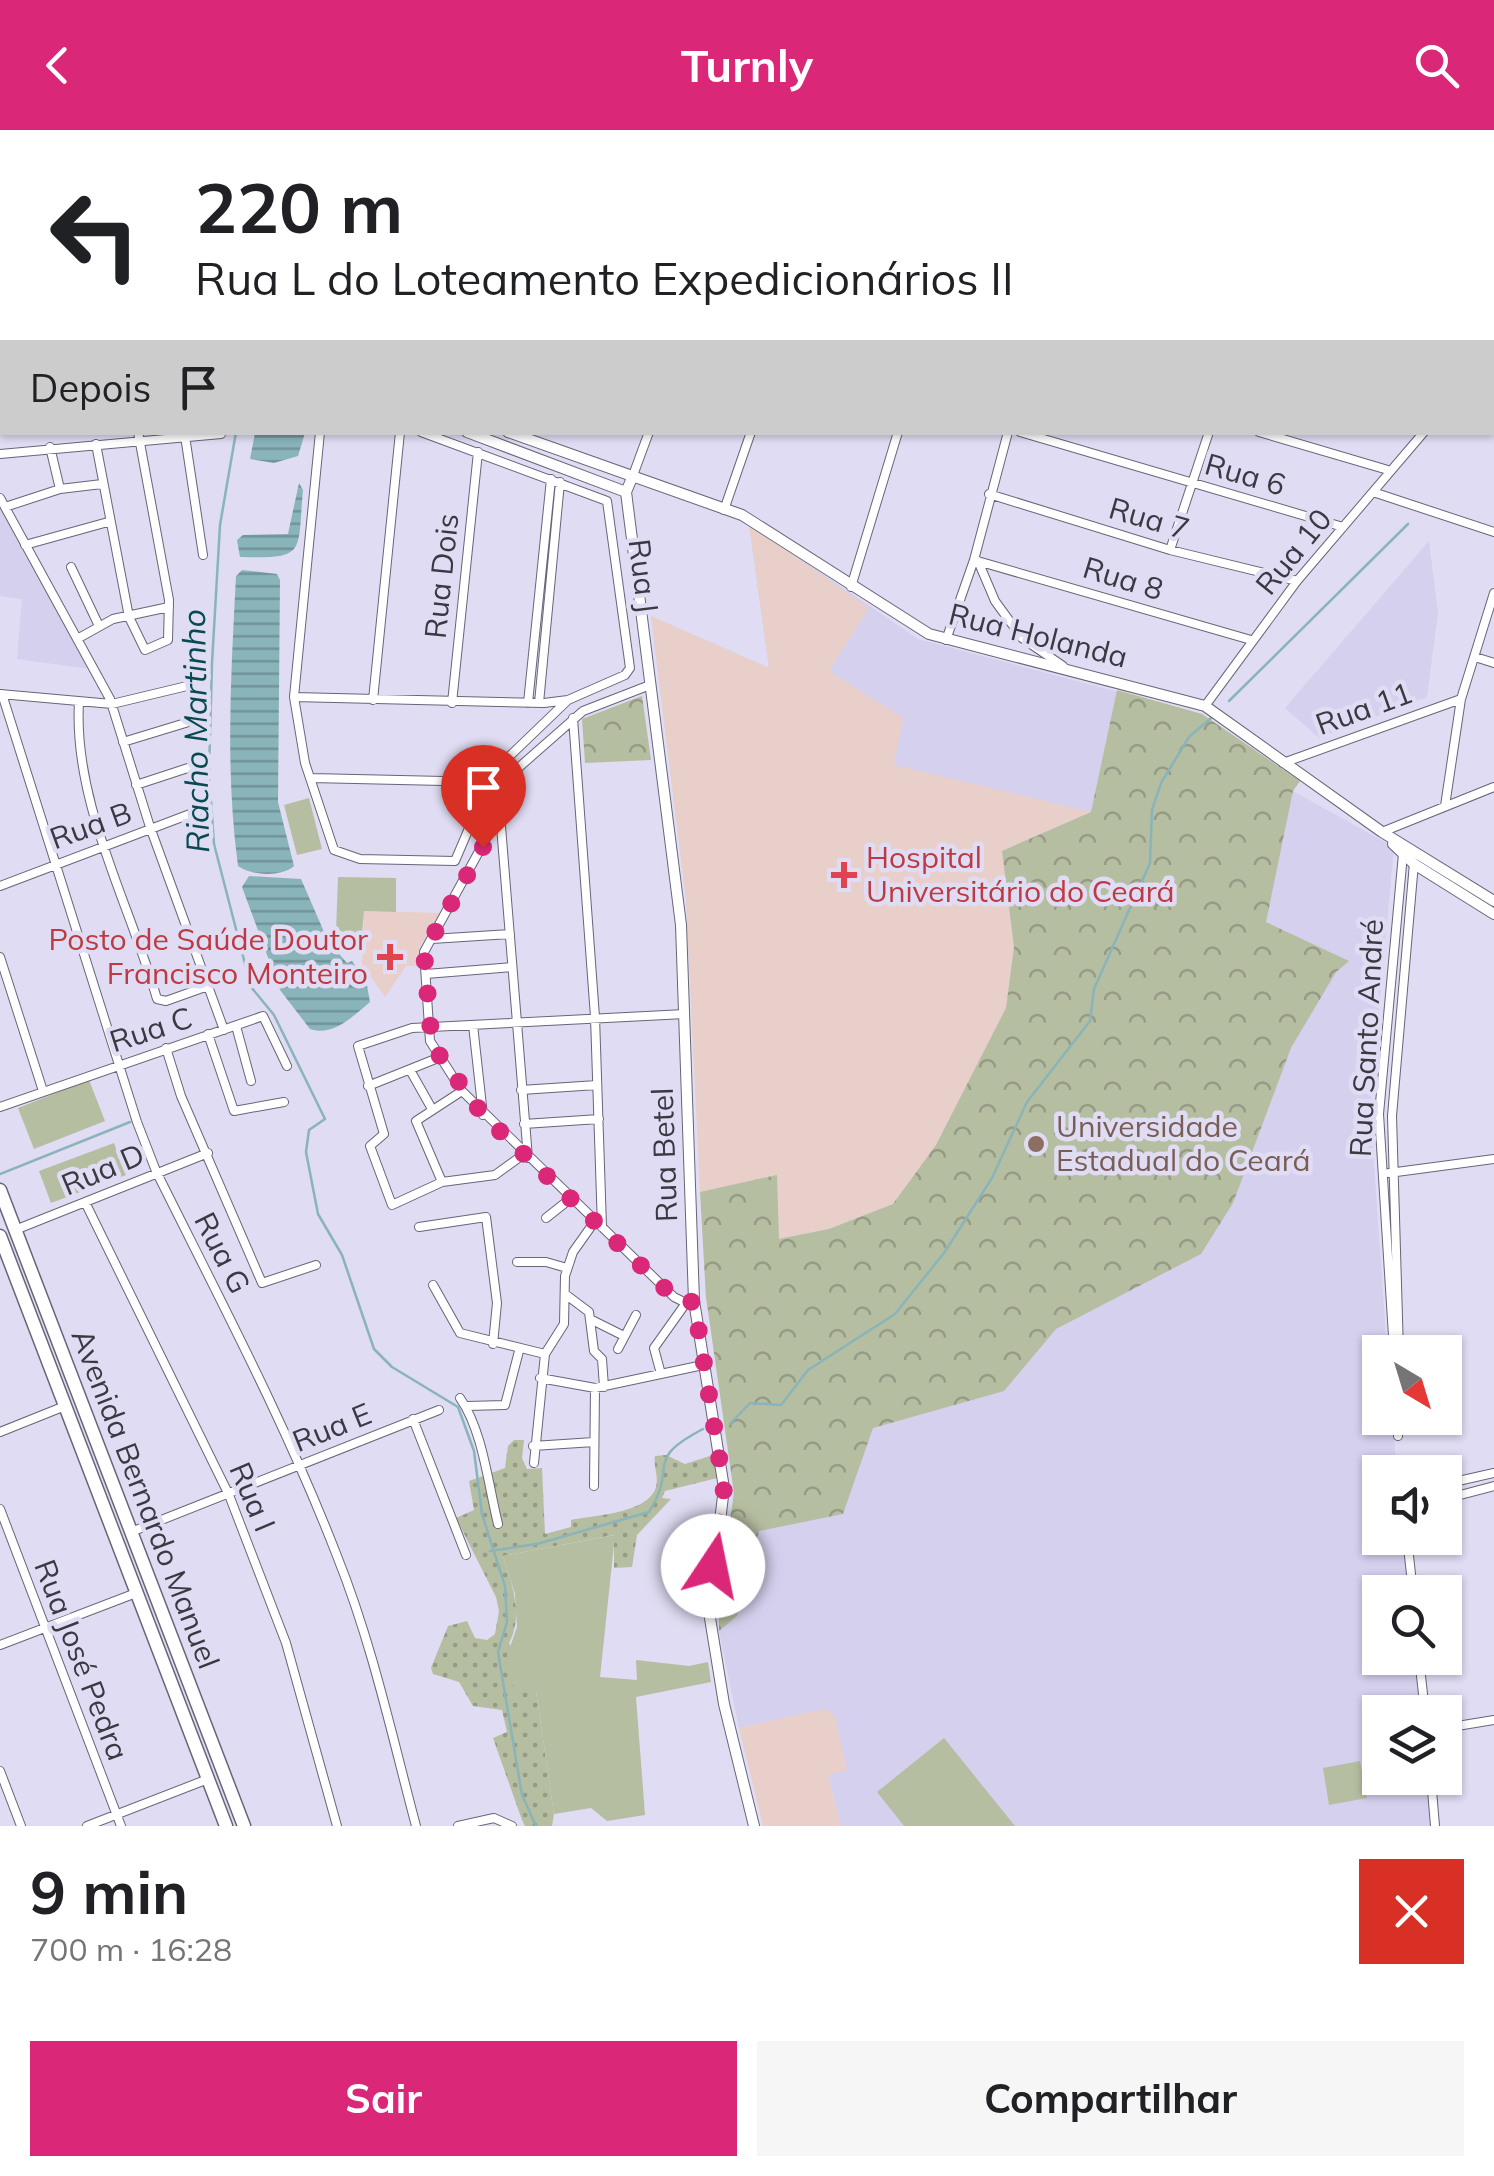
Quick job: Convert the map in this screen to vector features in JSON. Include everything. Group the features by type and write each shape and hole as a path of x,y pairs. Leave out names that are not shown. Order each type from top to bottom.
{"main road":[{"name":"Avenida Bernardo Manuel","path":"0,1190 244,1826"},
{"name":"Avenida Bernardo Manuel","path":"0,1236 226,1826"},
{"path":"92,1476 108,1470"},
{"path":"98,1493 114,1487"}],"street":[{"path":"0,454 185,435 203,556"},
{"path":"320,435 294,697 311,778 334,850 340,855 438,862 459,857 488,782 502,760 568,700"},
{"path":"373,700 400,435"},
{"path":"430,435 556,480"},
{"path":"475,435 626,492 648,435"},
{"name":"Rua Holanda","path":"516,435 763,526 914,627 946,640 1205,706 1494,914"},
{"path":"724,510 750,435"},
{"path":"850,587 897,435"},
{"path":"946,640 978,561 989,494 1007,435"},
{"name":"Rua 6","path":"1030,435 1342,527"},
{"path":"1170,550 1209,435"},
{"path":"1269,435 1388,470"},
{"path":"1300,444 1302,435"},
{"name":"Rua 10","path":"1205,706 1297,582 1421,435"},
{"path":"96,444 129,617 143,650 168,640 169,607 139,438"},
{"path":"50,446 60,489"},
{"name":"Rua Dois","path":"452,703 478,452"},
{"path":"528,703 556,480"},
{"path":"544,723 541,703 556,480"},
{"name":"Rua J","path":"556,480 603,496 612,510 631,663 625,675 568,700"},
{"path":"102,484 2,503 112,704 150,828 224,1030"},
{"name":"Rua Betel","path":"626,492 681,925 690,1302 724,1488 711,1580 710,1623 724,1704 754,1826"},
{"path":"1372,492 1494,532"},
{"name":"Rua 7","path":"989,494 1170,550 1297,582"},
{"path":"25,545 108,522"},
{"path":"978,561 995,602 1022,638 1070,671"},
{"name":"Rua 8","path":"978,561 1251,640"},
{"path":"71,567 98,626"},
{"path":"1445,806 1461,699 1494,593"},
{"path":"77,638 98,626 169,607"},
{"path":"1475,657 1494,663"},
{"path":"650,685 573,718 517,769 507,782 500,813 424,952 430,1028 438,1058 462,1091 570,1198 690,1302 654,1348 660,1374"},
{"path":"1,694 112,704 186,686"},
{"name":"Rua G","path":"1,694 117,1065 156,1171 299,1466 356,1608 416,1826"},
{"path":"294,697 452,703 568,700"},
{"name":"Rua 11","path":"1283,763 1461,699"},
{"path":"79,702 81,753 105,844 158,999 166,1001 208,986"},
{"path":"534,1463 540,1378 545,1354 564,1324 567,1268 576,1245 599,1224 595,1017 573,718"},
{"path":"123,742 192,721"},
{"path":"136,786 194,766"},
{"path":"311,778 488,782"},
{"path":"1382,832 1494,787"},
{"name":"Rua B","path":"0,886 198,811"},
{"path":"500,813 526,1156"},
{"name":"Rua Santo André","path":"1395,1335 1381,1174 1382,1064 1404,851"},
{"name":"Rua Holanda","path":"1416,860 1494,900"},
{"name":"Rua Santo André","path":"1396,1335 1395,1062 1416,860"},
{"path":"432,939 510,934"},
{"path":"0,957 43,1091"},
{"path":"426,974 512,967"},
{"path":"526,1156 494,1175 442,1182 392,1205 370,1146 384,1134 356,1052 362,1042 396,1030 684,1014"},
{"name":"Rua C","path":"0,1107 266,1016 287,1066"},
{"path":"473,1025 483,1115"},
{"path":"236,1026 251,1081"},
{"path":"208,1034 234,1111 284,1102"},
{"path":"166,1048 181,1096 262,1283 316,1266"},
{"path":"368,1086 438,1058"},
{"path":"410,1070 432,1110"},
{"path":"522,1090 598,1085"},
{"path":"442,1182 416,1121 462,1091"},
{"path":"524,1124 599,1120"},
{"name":"Rua D","path":"16,1230 208,1153"},
{"path":"1381,1174 1494,1159"},
{"path":"546,1218 570,1198"},
{"name":"Rua I","path":"84,1202 229,1494 286,1643 336,1826"},
{"path":"419,1228 486,1217 498,1302 493,1344"},
{"path":"517,1262 546,1262 567,1268"},
{"path":"433,1285 460,1333 519,1351 545,1354"},
{"path":"566,1294 584,1306 590,1318 594,1348 603,1363 594,1442 594,1486"},
{"path":"618,1349 622,1334 636,1315"},
{"path":"590,1318 622,1334"},
{"path":"467,1406 501,1407 507,1401 519,1351"},
{"path":"540,1378 599,1387 703,1366"},
{"path":"460,1398 467,1406 498,1524"},
{"path":"0,1432 65,1406"},
{"name":"Rua E","path":"131,1532 438,1410"},
{"path":"413,1419 466,1554"},
{"path":"534,1446 594,1442"},
{"path":"1462,1480 1494,1472"},
{"path":"1462,1494 1494,1486"},
{"name":"Rua José Pedra","path":"0,1509 121,1826"},
{"path":"0,1645 137,1593"},
{"path":"1462,1725 1494,1720"},
{"path":"0,1771 22,1826"},
{"path":"87,1826 208,1779"},
{"path":"1432,1795 1435,1826"},
{"path":"458,1826 494,1818 512,1826"}],"shaded area":[{"path":"255,435 304,435 298,456 274,463 250,459"},
{"path":"299,483 303,490 295,548 278,556 240,557 237,540 243,535 288,534"},
{"path":"0,507 91,669 17,659 22,599 0,596"},
{"name":"Universidade Estadual do Ceará","path":"749,524 918,639 1202,714 1300,781 1293,791 1394,847 1370,1107 1386,1335 1362,1335 1362,1435 1394,1435 1395,1455 1362,1455 1362,1555 1405,1555 1406,1575 1362,1575 1362,1675 1417,1675 1418,1695 1362,1695 1362,1795 1428,1795 1431,1826 841,1826 828,1775 824,1710 739,1728 719,1631 719,1598 733,1514 732,1468 706,1297 686,899 651,616 769,668"},
{"name":"Hospital Universitário do Ceará","path":"749,524 869,608 829,671 903,718 894,765 1091,812 1002,851 1014,947 1006,1008 936,1145 893,1204 829,1229 778,1239 776,1175 700,1192 686,899 651,616 769,668"},
{"path":"1429,541 1438,613 1427,697 1319,738 1285,708"},
{"path":"242,570 277,574 280,580 278,802 294,866 266,874 238,866 234,830 231,685 236,576"},
{"path":"249,876 301,879 328,941 347,963 352,961 366,980 370,1002 342,1024 327,1030 310,1029 280,990 242,887"},
{"name":"Posto de Saúde Doutor Francisco Monteiro","path":"364,911 441,913 419,948 418,966 406,966 385,997 362,964"},
{"path":"824,1709 835,1716 847,1770 828,1775 841,1826 763,1826 739,1728"}],"green space":[{"path":"1117,690 1202,714 1300,781 1293,791 1266,922 1349,961 1336,972 1291,1048 1233,1203 1201,1254 1056,1329 1004,1391 873,1428 843,1514 759,1531 737,1616 719,1631 719,1598 734,1493 706,1297 700,1192 777,1175 779,1239 829,1229 893,1204 936,1145 1006,1008 1014,947 1002,851 1091,812"},
{"path":"642,696 651,760 585,763 582,719"},
{"path":"309,798 322,849 297,855 284,805"},
{"path":"338,877 396,878 396,912 364,911 362,934 336,933"},
{"path":"89,1080 105,1121 34,1149 18,1108"},
{"path":"114,1143 126,1175 51,1203 39,1171"},
{"path":"514,1440 524,1440 522,1458 527,1469 542,1468 545,1534 571,1527 571,1520 619,1512 643,1503 656,1487 655,1456 666,1455 685,1464 713,1455 717,1478 665,1491 662,1498 671,1499 637,1535 632,1567 614,1568 614,1535 503,1556 516,1610 509,1643 536,1691 554,1814 552,1826 525,1826 522,1820 493,1738 507,1732 502,1710 473,1706 459,1682 433,1674 431,1668 448,1626 467,1621 475,1638 487,1640 495,1634 499,1611 496,1597 456,1518 474,1510 469,1481 505,1468 508,1446"},
{"path":"615,1535 600,1677 637,1680 636,1660 689,1666 708,1662 711,1682 636,1697 645,1815 607,1821 591,1808 554,1814 536,1691 515,1693 507,1656 517,1627 515,1594 503,1556"},
{"path":"944,1738 1015,1826 904,1826 877,1792"},
{"path":"1360,1761 1362,1795 1367,1798 1329,1805 1323,1768"}],"waterway":[{"name":"Riacho Martinho","path":"235,435 220,525 212,663 209,773 214,844 251,987 274,1015 325,1119 309,1130 306,1152 318,1214 342,1255 374,1349 392,1367 458,1407 474,1451 482,1514 505,1586 507,1622 498,1652 522,1795 536,1826"},
{"path":"1229,701 1408,524"},
{"path":"730,1424 750,1403 781,1405 808,1370 895,1314 944,1253 992,1178 1027,1102 1090,1021 1094,989 1150,863 1152,810 1161,783 1189,737 1211,718"},
{"path":"0,1174 130,1122"},
{"path":"490,1551 537,1544 649,1512 662,1483 667,1457 703,1429"}],"place":[{"name":"Hospital Universitário do Ceará","path":"844,875"},
{"name":"Posto de Saúde Doutor Francisco Monteiro","path":"390,957"},
{"name":"Universidade Estadual do Ceará","path":"1036,1144"}],"route":[{"path":"483,847 424,952 430,1041 438,1058 483,1115 674,1297 686,1303 694,1301 724,1488 713,1566"}]}
